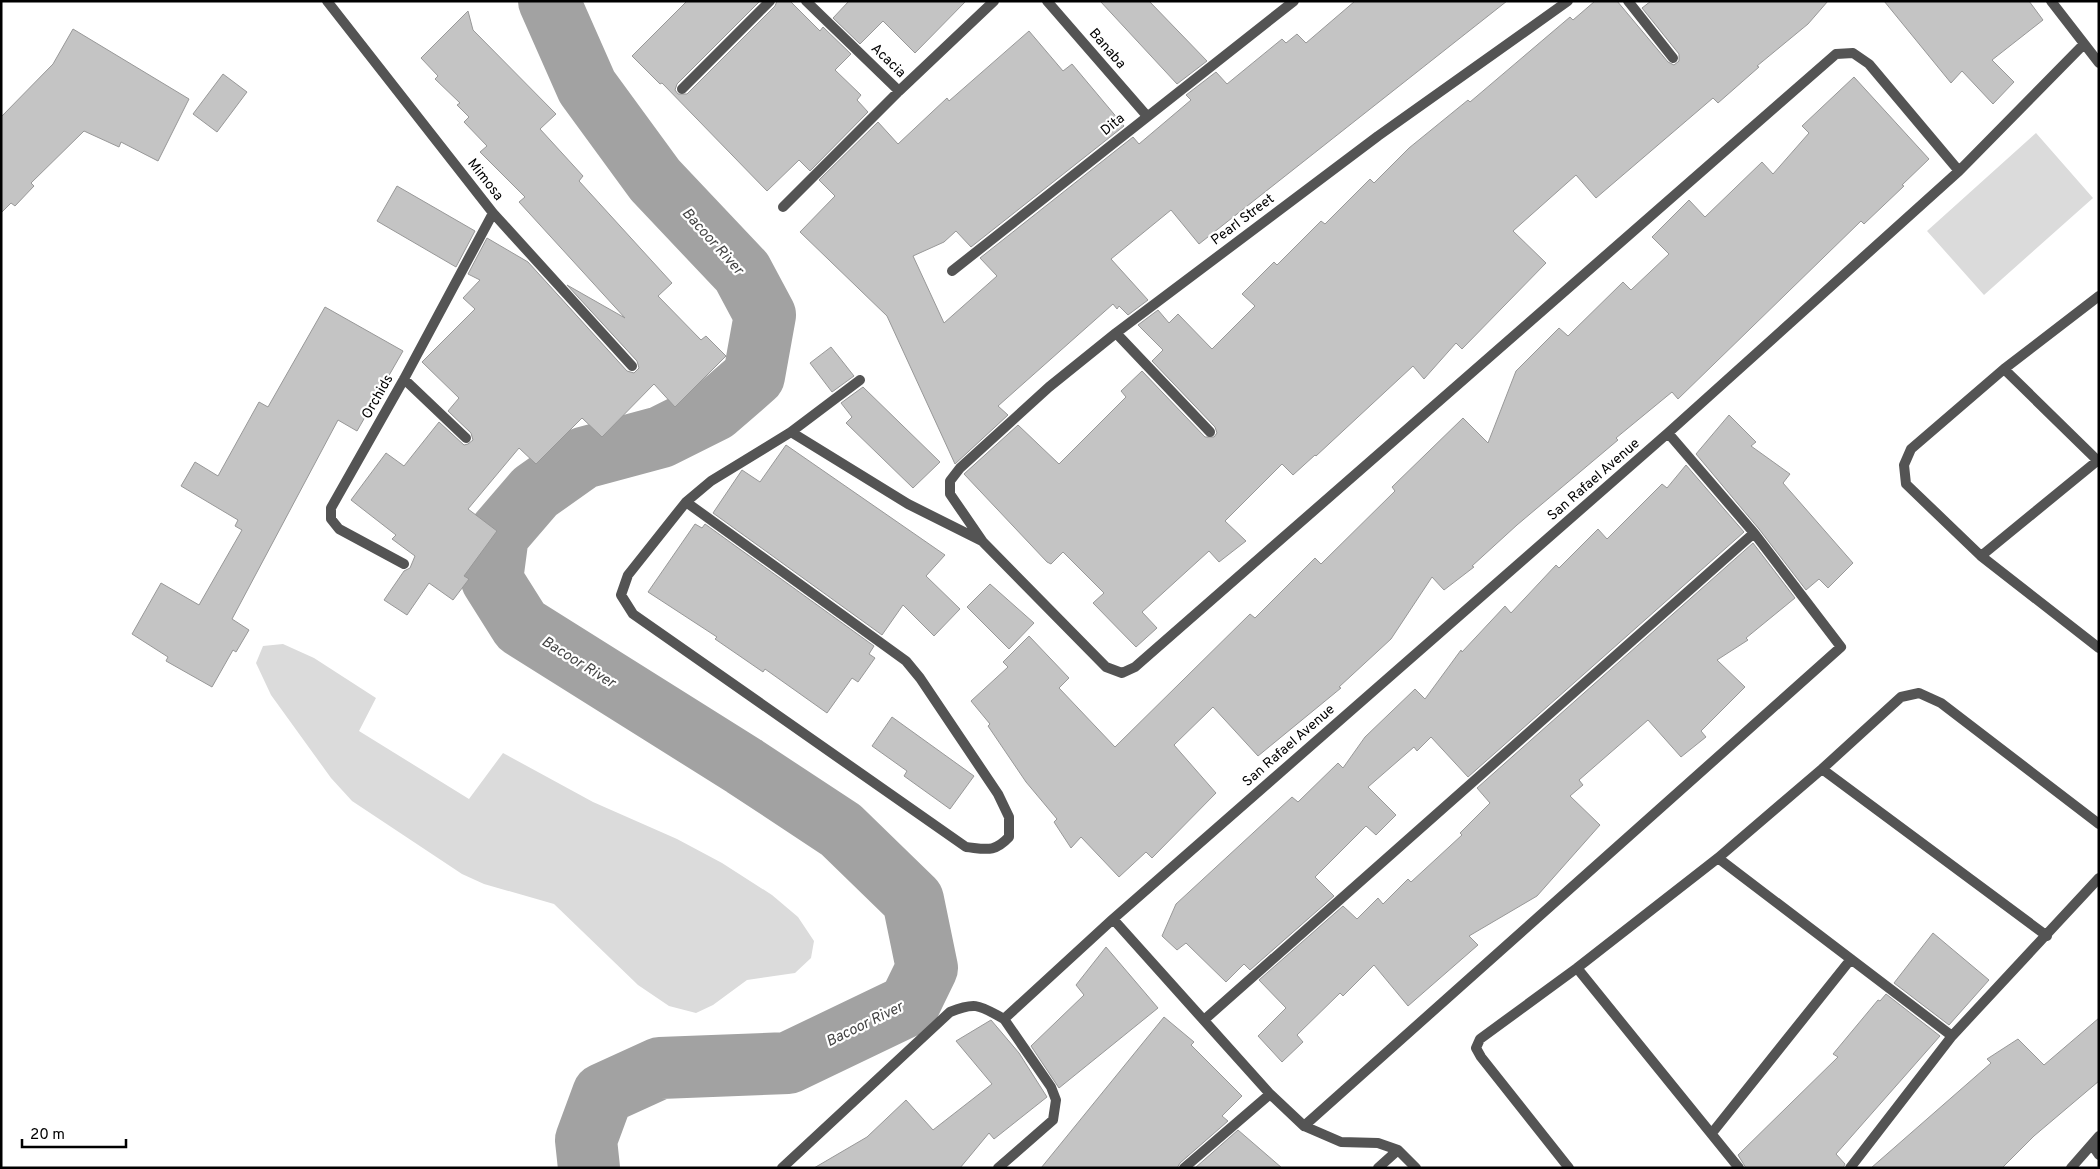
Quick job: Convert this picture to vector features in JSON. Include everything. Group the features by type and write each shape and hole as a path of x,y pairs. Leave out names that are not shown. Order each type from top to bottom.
{"street":[{"name":"Mimosa","path":"327,1 493,213 632,366"},
{"path":"682,89 770,1"},
{"name":"Acacia","path":"806,1 899,91 994,1"},
{"name":"Banaba","path":"1047,1 1147,116"},
{"name":"Dita","path":"952,271 1294,1"},
{"name":"Pearl Street","path":"983,542 950,494 950,481 960,468 1049,386 1116,333 1378,136 1568,1"},
{"path":"1628,1 1674,58"},
{"path":"2051,1 2099,63"},
{"name":"San Rafael Avenue","path":"1004,1018 1114,919 1668,433 1959,171 2084,44"},
{"path":"791,432 908,504 983,542 1106,667 1122,673 1135,668 1836,54 1853,53 1869,64 1959,171"},
{"path":"783,206 899,91"},
{"name":"Orchids","path":"404,564 339,529 331,520 331,508 493,213"},
{"path":"2099,296 2004,369 1911,449 1904,465 1906,484 1980,556 2099,648"},
{"path":"1116,333 1210,432"},
{"path":"1980,556 2098,462 2004,369"},
{"path":"404,378 466,438"},
{"path":"686,502 906,661 920,678 998,794 1009,818 1009,837 1000,847 989,850 966,847 633,614 622,595 628,576 686,502 711,481 791,432 860,380"},
{"path":"1304,1126 1841,647 1754,533 1668,433"},
{"path":"1204,1020 1754,533"},
{"path":"1569,1168 1476,1048 1480,1039 1577,968 1718,858 1822,769 1901,697 1919,693 1941,703 2099,824"},
{"path":"1822,769 2047,936"},
{"path":"1718,858 1952,1036"},
{"path":"1850,1168 1952,1036 2099,878"},
{"path":"1114,919 1270,1094 1304,1126 1341,1142 1378,1143 1398,1150 1416,1168"},
{"path":"1712,1134 1851,959"},
{"path":"1577,968 1739,1168"},
{"path":"782,1168 950,1012 964,1007 979,1005 1004,1018 1051,1087 1056,1100 1053,1120 998,1168"},
{"path":"1184,1168 1270,1094"},
{"path":"2071,1168 2099,1136"},
{"path":"2092,1145 2099,1155"},
{"path":"1378,1168 1398,1150"}],"shaded area":[{"path":"2036,133 2093,198 1984,295 1927,231"},
{"path":"283,644 314,658 376,698 359,731 469,799 503,753 593,802 677,839 722,863 772,895 798,917 814,941 811,958 795,973 747,980 713,1005 696,1013 669,1006 638,985 554,904 484,884 462,874 352,801 331,778 271,695 256,663 263,646"}],"building":[{"path":"687,1 760,1 677,84 675,90 678,94 687,94 775,6 777,1 790,1 820,31 823,27 851,54 835,70 861,95 857,100 868,112 810,171 799,160 767,191 662,83 660,84 632,56"},
{"path":"849,1 966,1 915,53 883,21 860,44 833,18"},
{"path":"1100,1 1149,1 1207,61 1177,84"},
{"path":"1355,1 1507,1 1199,244 1171,210 1111,259 1148,300 1128,315 1119,306 1117,309 1113,304 998,406 1008,415 955,464 887,316 800,232 835,196 819,180 878,122 898,144 947,98 949,101 1029,31 1063,71 1072,64 1124,126 971,247 956,231 944,242 913,256 944,323 997,276 980,258 1133,137 1139,144 1191,100 1186,95 1216,72 1227,84 1282,39 1286,43 1297,34 1306,43"},
{"path":"1595,1 1617,1 1668,62 1674,65 1679,61 1679,54 1642,8 1651,1 1828,1 1808,24 1757,66 1759,67 1718,103 1713,98 1596,198 1576,175 1513,231 1546,263 1462,349 1456,343 1424,379 1413,366 1293,475 1282,464 1225,521 1246,541 1219,562 1209,551 1142,612 1157,628 1136,647 1093,603 1104,593 1063,552 1051,564 1047,562 964,474 1018,425 1059,464 1126,397 1121,391 1142,371 1205,437 1214,437 1217,433 1215,427 1152,361 1163,350 1138,325 1158,310 1169,323 1178,314 1212,349 1255,306 1242,294 1274,262 1277,265 1321,221 1325,224 1370,179 1374,183 1409,148 1468,100 1470,102 1570,17 1573,20"},
{"path":"1884,1 2029,1 2043,20 1992,60 2014,82 1993,104 1962,71 1951,83"},
{"path":"468,11 473,30 556,114 540,129 583,176 579,181 672,283 658,296 701,340 706,336 726,356 675,407 654,384 602,437 582,418 536,464 519,448 468,509 497,531 464,576 469,579 453,600 429,583 407,615 384,600 404,571 410,568 415,556 392,539 396,535 351,500 386,453 404,466 439,422 464,445 473,440 471,433 448,411 459,398 422,362 475,309 463,298 480,280 468,274 487,238 528,262 627,371 634,373 639,368 637,361 567,285 625,318 519,202 525,197 480,152 487,146 464,122 469,117 457,105 460,103 435,79 438,76 421,58"},
{"path":"73,29 189,99 158,161 121,142 119,147 84,131 31,183 34,186 15,206 11,203 1,213 1,117 53,64"},
{"path":"223,74 247,92 217,132 193,114"},
{"path":"1854,77 1929,159 1902,185 1904,186 1864,224 1861,221 1678,399 1672,392 1616,438 1618,440 1517,525 1472,566 1474,567 1444,590 1432,577 1391,639 1339,687 1341,688 1258,756 1213,707 1174,745 1216,793 1152,858 1146,852 1119,877 1081,837 1071,848 1054,822 1057,819 1026,782 988,726 990,724 971,701 1008,667 1003,662 1029,636 1069,678 1059,688 1115,747 1250,614 1255,618 1315,558 1321,564 1395,491 1392,487 1463,418 1488,443 1516,371 1559,328 1568,336 1623,282 1631,290 1669,254 1652,237 1689,200 1705,217 1762,162 1773,174 1809,133 1802,126"},
{"path":"397,186 475,231 456,267 377,221"},
{"path":"325,307 403,351 357,431 338,420 232,619 249,630 236,652 233,650 212,687 166,661 168,657 132,634 161,583 199,605 242,530 235,526 238,520 181,486 195,462 218,476 259,402 268,407"},
{"path":"831,347 854,376 832,392 810,363"},
{"path":"863,387 940,462 913,488 846,423 852,417 841,403"},
{"path":"1729,415 1756,442 1751,446 1790,474 1783,483 1853,563 1828,588 1819,579 1806,590 1759,529 1696,454"},
{"path":"786,445 945,555 926,576 960,609 934,636 903,605 882,635 713,513 742,470 760,482"},
{"path":"1686,465 1744,532 1468,777 1431,737 1417,751 1414,747 1368,787 1396,815 1376,835 1366,826 1315,877 1334,896 1250,970 1244,964 1226,982 1186,943 1177,950 1162,936 1176,904 1292,797 1298,802 1338,763 1343,768 1365,737 1415,689 1425,699 1461,650 1462,652 1505,606 1511,613 1556,565 1559,568 1598,529 1607,539 1662,484 1667,488"},
{"path":"695,524 702,528 705,524 874,646 869,654 875,658 858,682 852,678 827,713 765,669 763,672 715,639 717,637 648,592"},
{"path":"1753,543 1795,598 1746,638 1748,640 1717,660 1745,687 1701,731 1706,737 1681,757 1648,720 1579,780 1583,785 1570,796 1600,825 1537,896 1469,936 1478,945 1408,1006 1374,965 1343,996 1340,993 1297,1035 1303,1042 1282,1062 1258,1036 1286,1008 1259,980 1343,906 1357,919 1378,898 1383,904 1408,879 1411,882 1462,835 1460,833 1490,803 1477,788"},
{"path":"990,584 1034,623 1009,649 967,607"},
{"path":"892,717 974,776 950,809 904,776 907,771 872,746"},
{"path":"1933,933 1989,980 1949,1025 1894,983"},
{"path":"1106,947 1158,1008 1059,1088 1031,1046 1084,995 1076,985"},
{"path":"1886,994 1940,1036 1836,1154 1845,1164 1843,1168 1746,1168 1738,1155 1838,1057 1833,1054 1878,1000 1880,1001"},
{"path":"1164,1017 1194,1042 1191,1045 1242,1096 1222,1116 1228,1121 1180,1163 1177,1168 1041,1168"},
{"path":"2099,1018 2099,1081 2034,1136 2002,1168 1871,1168 1991,1063 1987,1059 2018,1039 2044,1065"},
{"path":"991,1020 1019,1053 1047,1097 994,1139 989,1133 960,1168 814,1168 867,1137 906,1100 933,1130 992,1084 956,1041"},
{"path":"1238,1130 1282,1168 1195,1168"}],"waterway":[{"name":"Bacoor River","path":"549,1 587,87 655,180 742,272 765,315 754,376 715,410 661,437 583,458 535,492 498,535 492,580 521,626 744,766 841,830 913,900 927,968 909,1005 788,1063 660,1068 603,1094 586,1140 589,1168"}]}
